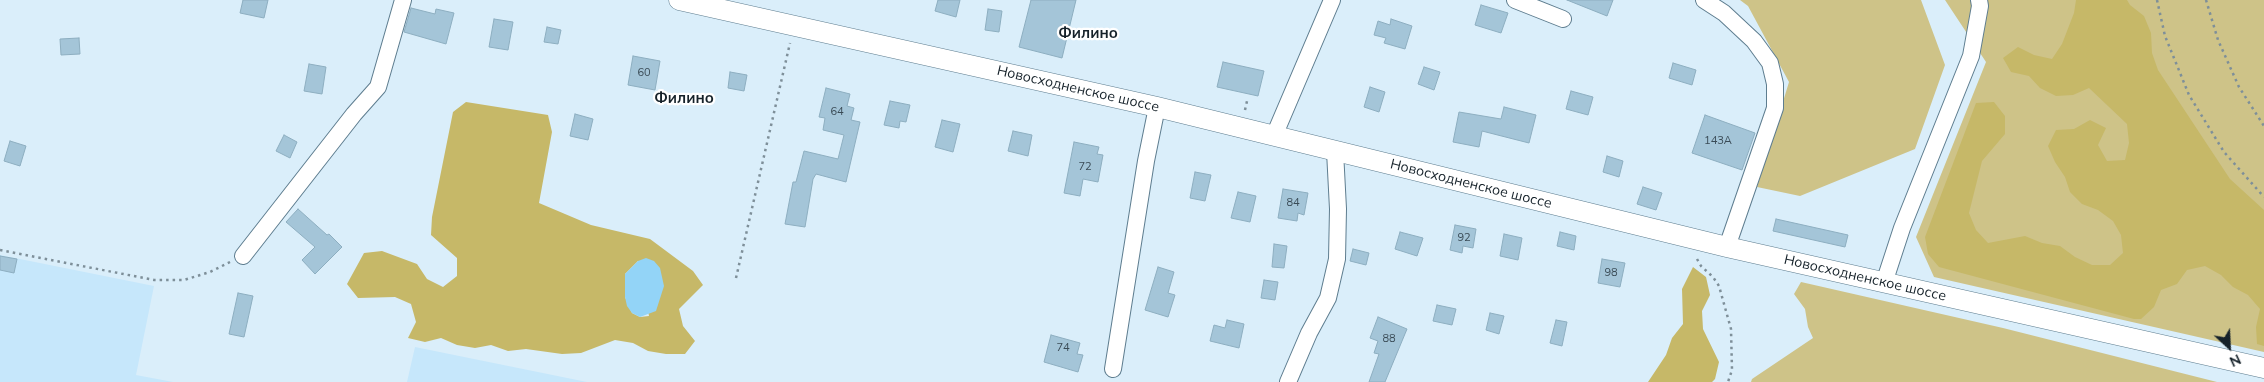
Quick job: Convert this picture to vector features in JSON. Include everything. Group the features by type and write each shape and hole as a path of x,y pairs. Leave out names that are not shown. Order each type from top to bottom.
{"main road":[{"name":"Новосходненское шоссе","path":"679,0 1157,107 1728,248 2264,368"}],"street":[{"path":"243,256 354,114 378,87 403,0"},
{"path":"1274,136 1332,0"},
{"path":"1515,0 1564,19"},
{"path":"1704,0 1724,13 1754,41 1770,63 1775,84 1775,108 1728,248"},
{"path":"1884,282 1902,228 1970,56 1980,6 1978,0"},
{"path":"1113,369 1146,161 1157,107"},
{"path":"1288,382 1309,333 1328,298 1337,259 1338,209 1335,151"}],"path":[{"path":"2157,0 2165,36 2190,95 2224,152 2264,197"},
{"path":"2206,0 2218,40 2239,87 2264,126"},
{"path":"736,278 791,37"},
{"path":"1245,111 1247,101"},
{"path":"1699,240 1696,251 1697,258 1701,266 1713,277 1719,286 1730,329 1732,370 1728,382"},
{"path":"0,250 154,280 184,280 210,272 243,256"}],"shaded area":[{"path":"1740,0 1921,0 1945,65 1915,149 1800,196 1757,187 1789,82 1748,6"},
{"path":"1945,0 2264,0 2264,352 1934,277 1916,237 1986,62"},
{"path":"2076,0 2127,0 2130,5 2144,16 2151,33 2152,53 2158,70 2230,179 2264,210 2264,346 2257,344 2256,327 2260,309 2248,295 2233,287 2221,275 2205,266 2187,270 2177,284 2161,290 2154,307 2141,319 2134,319 1939,267 1928,254 1925,237 1976,103 1994,102 2005,116 2005,134 1982,161 1969,213 1976,230 1988,243 2025,236 2042,243 2060,246 2075,257 2092,265 2110,265 2123,253 2121,235 2113,221 2098,210 2082,204 2070,192 2065,177 2055,162 2048,146 2056,130 2074,129 2090,120 2106,128 2098,145 2107,161 2125,160 2129,143 2127,124 2089,88 2073,95 2056,96 2040,88 2029,76 2011,72 2003,58 2018,47 2034,55 2052,59 2062,44 2074,13"},
{"path":"466,102 548,115 552,132 539,203 591,225 650,239 693,271 703,285 679,309 683,326 695,341 685,354 666,354 648,351 633,343 615,340 581,353 562,354 526,349 508,351 491,345 475,348 457,345 441,338 425,342 408,338 416,322 411,304 395,297 358,298 347,284 364,253 382,251 417,264 427,279 443,287 457,276 457,258 431,235 432,217 453,112","holes":["638,261 649,316 640,317 632,313 625,297 625,274"]},
{"path":"0,255 154,286 136,375 173,382 0,382"},
{"path":"1693,267 1706,277 1710,295 1702,311 1703,329 1719,362 1715,379 1712,382 1648,382 1666,355 1672,338 1683,324 1682,289"},
{"path":"1801,282 2003,328 2217,382 1751,382 1752,379 1813,338 1808,327 1805,309 1794,294"},
{"path":"415,347 587,382 407,382"}],"water":[{"path":"646,258 654,261 660,268 664,286 656,311 640,317 632,313 627,306 625,274 638,261"}],"building":[{"path":"243,0 268,0 264,18 240,13"},
{"path":"938,0 960,0 956,17 935,11"},
{"path":"1031,0 1076,0 1062,58 1019,47"},
{"path":"1567,0 1613,0 1607,16"},
{"path":"1481,5 1508,13 1501,33 1475,25"},
{"path":"411,8 435,14 436,9 454,13 446,44 404,32"},
{"path":"988,9 1002,11 999,32 985,30"},
{"path":"494,19 513,22 508,50 489,47"},
{"path":"1391,19 1412,26 1405,49 1384,43 1386,38 1374,35 1378,21 1390,25"},
{"path":"547,27 561,30 558,44 544,42"},
{"path":"79,38 80,54 61,55 60,39"},
{"path":"633,56 660,61 655,90 628,85"},
{"path":"1223,62 1264,71 1258,96 1217,87"},
{"path":"1673,63 1696,70 1692,85 1669,78"},
{"path":"309,64 326,67 322,94 304,91"},
{"path":"1424,67 1440,72 1434,90 1418,84"},
{"path":"730,72 747,75 744,91 728,88"},
{"path":"1370,87 1385,92 1379,112 1364,107"},
{"path":"826,88 850,94 847,106 854,108 851,120 860,122 846,182 816,174 813,179 805,227 785,224 793,182 796,182 804,151 838,159 844,135 823,130 825,118 819,117"},
{"path":"1571,91 1593,97 1588,115 1566,109"},
{"path":"890,101 910,105 906,122 900,121 899,128 884,125"},
{"path":"1504,107 1536,115 1529,143 1482,131 1479,147 1453,142 1459,112 1501,119"},
{"path":"575,114 593,119 588,140 570,136"},
{"path":"1705,115 1755,133 1742,170 1692,153"},
{"path":"942,120 960,124 953,152 935,147"},
{"path":"1013,131 1032,135 1028,156 1008,151"},
{"path":"284,135 297,142 290,158 276,151"},
{"path":"10,141 26,146 20,166 4,161"},
{"path":"1074,142 1099,147 1097,154 1103,155 1098,182 1083,179 1080,196 1064,193"},
{"path":"1607,156 1623,161 1619,177 1603,172"},
{"path":"1195,172 1211,175 1205,201 1190,198"},
{"path":"1643,187 1662,193 1656,210 1637,204"},
{"path":"1283,189 1308,193 1304,215 1298,213 1297,221 1278,218"},
{"path":"1238,192 1256,196 1250,222 1231,218"},
{"path":"298,209 342,247 315,274 302,260 315,247 286,222"},
{"path":"1776,219 1848,235 1845,247 1773,231"},
{"path":"1455,225 1476,229 1473,248 1463,246 1462,253 1450,250"},
{"path":"1400,232 1423,238 1417,256 1395,249"},
{"path":"1560,232 1576,236 1574,250 1557,246"},
{"path":"1504,234 1522,238 1518,260 1500,256"},
{"path":"1274,244 1287,246 1284,268 1272,267"},
{"path":"1353,249 1369,253 1366,265 1350,261"},
{"path":"0,256 17,259 14,273 0,270"},
{"path":"1602,259 1625,263 1620,287 1598,283"},
{"path":"1158,267 1174,272 1168,293 1175,295 1168,317 1145,310"},
{"path":"1264,280 1278,282 1275,300 1261,298"},
{"path":"238,293 253,296 244,337 229,334"},
{"path":"1437,305 1456,309 1452,325 1433,321"},
{"path":"1490,313 1504,316 1499,334 1486,330"},
{"path":"1378,317 1407,329 1385,382 1369,382 1379,354 1374,353 1378,341 1370,338"},
{"path":"1227,320 1244,324 1239,348 1210,341 1214,325 1225,328"},
{"path":"1556,320 1567,322 1562,346 1550,343"},
{"path":"1051,335 1080,343 1077,354 1083,355 1078,372 1044,362"}],"district":[{"name":"Филино","path":"1088,33"},
{"name":"Филино","path":"684,98"}]}
